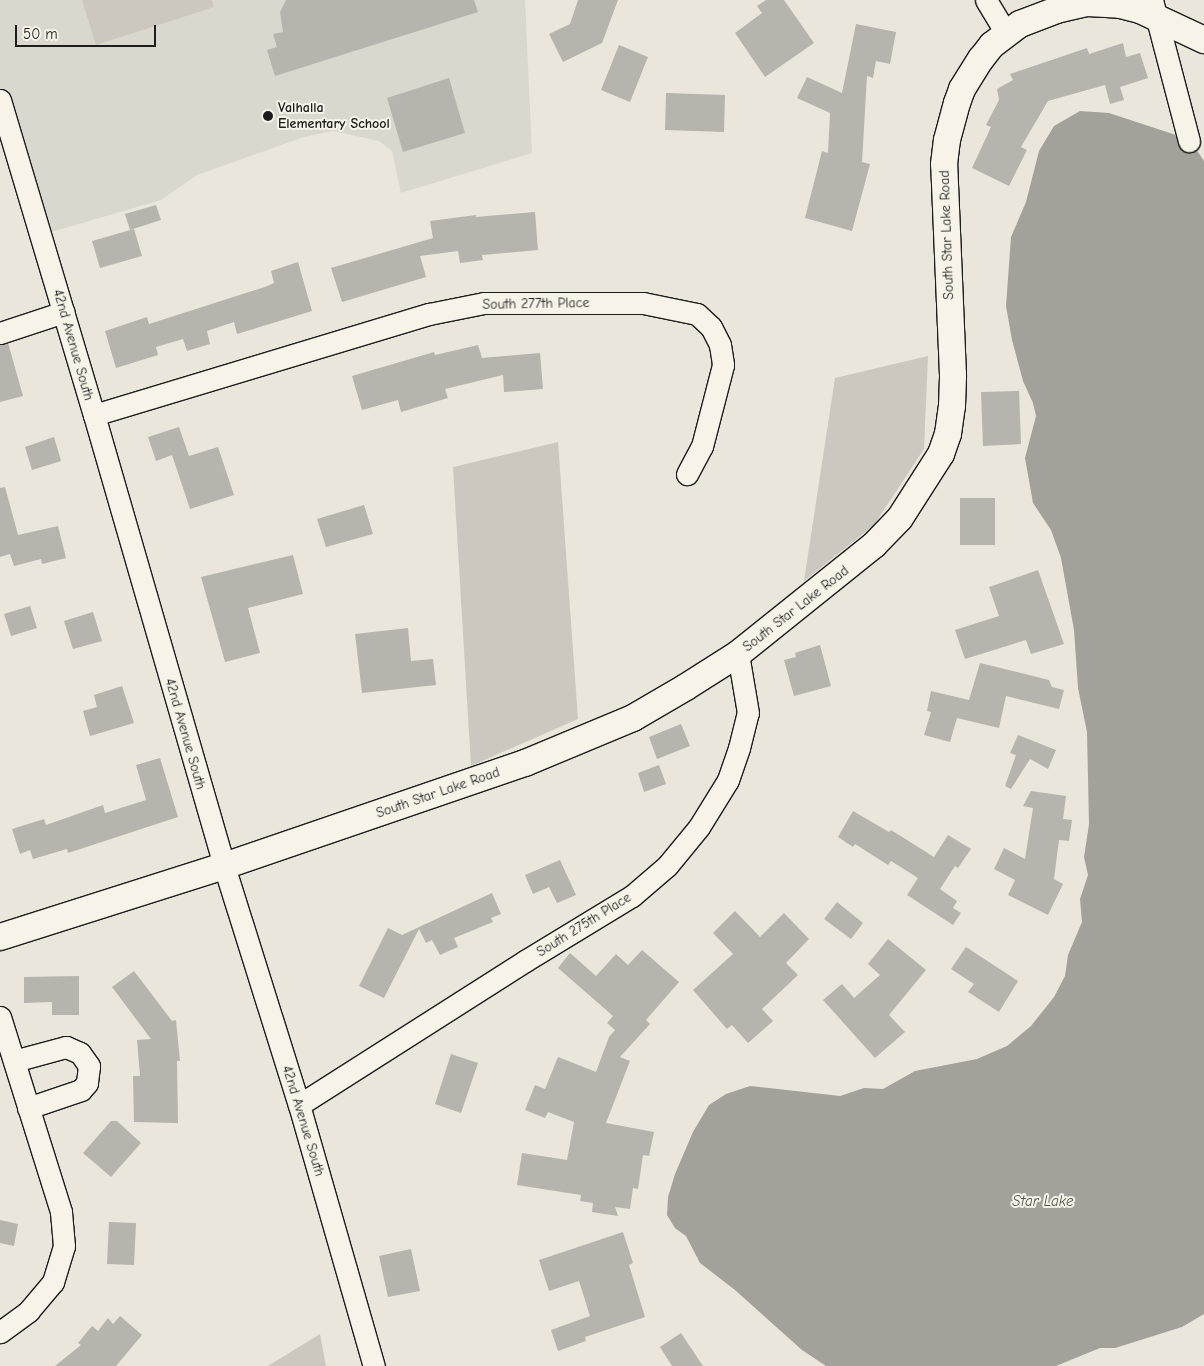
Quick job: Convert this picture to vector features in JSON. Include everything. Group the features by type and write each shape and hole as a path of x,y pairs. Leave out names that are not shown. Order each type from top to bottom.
{"street":[{"path":"986,0 1006,33"},
{"name":"South Star Lake Road","path":"0,937 224,866 543,755 633,718 686,688 738,654 874,545 900,518 941,454 948,434 954,375 944,164 948,140 962,89 992,45 1006,33 1034,18 1056,10 1087,4 1155,9 1204,40"},
{"path":"1155,9 1189,141"},
{"name":"42nd Avenue South","path":"0,100 64,312 224,866 299,1105 374,1366"},
{"name":"South 277th Place","path":"94,415 429,314 484,303 643,303 697,314 711,327 720,345 723,364 705,437 687,474"},
{"path":"0,333 64,312"},
{"name":"South 275th Place","path":"299,1105 525,961 632,896 667,866 700,827 728,780 740,748 748,713 738,654"},
{"path":"0,1017 10,1069 28,1108 61,1212 64,1246 53,1282 30,1311 0,1332"},
{"path":"10,1069 66,1048 80,1053 89,1066 87,1083 81,1090 28,1108"}],"shaded area":[{"name":"Valhalla Elementary School","path":"0,0 525,0 532,153 401,193 392,151 379,141 333,131 304,137 197,175 161,200 41,235 0,100"},
{"path":"82,0 212,0 214,7 96,45"},
{"path":"928,356 924,449 874,525 804,581 835,378"},
{"path":"558,442 578,719 471,766 453,467"},
{"path":"320,1334 326,1366 268,1366"}],"water":[{"name":"Star Lake","path":"1080,111 1109,113 1173,134 1194,146 1204,161 1204,1314 1182,1327 1115,1348 1100,1348 1056,1366 826,1366 802,1350 735,1290 700,1263 686,1236 675,1228 667,1215 668,1197 675,1174 693,1132 709,1105 726,1094 750,1086 840,1096 864,1088 883,1089 915,1071 977,1059 1007,1046 1031,1026 1054,997 1065,976 1068,955 1082,922 1080,899 1088,875 1084,857 1089,824 1087,732 1078,688 1074,630 1061,558 1051,530 1033,503 1025,458 1036,416 1033,403 1023,381 1012,340 1006,306 1011,237 1026,202 1039,151 1054,126"}],"building":[{"path":"286,0 474,0 478,12 275,76 267,50 277,47 273,34 283,32 280,12"},
{"path":"578,0 618,0 602,43 563,62 549,34 570,24"},
{"path":"766,0 784,0 814,43 765,77 735,33 762,13 757,6"},
{"path":"856,24 896,32 890,64 876,61 873,78 867,76 862,162 870,164 852,231 805,218 822,151 828,153 830,113 797,98 807,77 842,93"},
{"path":"1123,43 1126,57 1140,53 1148,78 1120,87 1124,100 1110,104 1105,85 1048,101 1021,147 1027,150 1009,186 972,168 991,127 986,125 999,100 997,89 1013,80 1010,74 1087,48 1089,54"},
{"path":"619,45 648,57 630,102 601,90"},
{"path":"449,78 465,133 403,152 387,98"},
{"path":"666,93 725,95 724,132 665,130"},
{"path":"156,205 161,220 130,230 125,214"},
{"path":"535,212 538,250 482,255 483,260 460,263 458,251 420,256 426,277 342,302 331,268 433,238 430,221 476,215 476,217"},
{"path":"134,229 142,256 100,268 92,241"},
{"path":"298,262 312,311 237,334 234,322 207,331 210,344 187,351 183,339 156,347 158,355 116,368 105,331 147,317 149,324 265,287 274,283 271,271"},
{"path":"8,343 23,396 0,402 0,345"},
{"path":"478,345 482,358 540,353 543,389 504,392 503,375 445,389 448,398 401,412 398,400 362,410 352,376 434,352 435,355"},
{"path":"1019,391 1021,444 983,446 981,392"},
{"path":"179,427 189,456 218,447 234,495 190,509 172,455 156,461 148,437"},
{"path":"54,437 61,461 32,470 25,447"},
{"path":"5,487 18,535 58,526 66,558 42,564 41,559 14,566 10,554 0,557 0,488"},
{"path":"960,498 995,498 995,545 960,545"},
{"path":"364,505 373,534 326,547 317,519"},
{"path":"293,555 303,594 248,608 260,653 225,662 201,577"},
{"path":"1038,570 1064,644 1031,654 1026,640 965,659 955,630 999,616 989,587"},
{"path":"30,606 37,628 11,636 4,614"},
{"path":"93,612 102,641 73,649 64,621"},
{"path":"408,628 411,661 433,659 436,685 362,693 355,634"},
{"path":"820,645 831,686 794,696 784,660 796,657 795,653"},
{"path":"980,663 1049,680 1052,687 1064,690 1059,709 1006,696 999,728 957,718 950,742 924,735 931,712 927,711 931,691 969,700"},
{"path":"122,686 134,723 90,736 83,711 97,707 94,695"},
{"path":"681,724 690,746 657,759 649,737"},
{"path":"1018,735 1056,750 1048,769 1030,759 1011,789 1005,786 1016,755 1010,753"},
{"path":"160,758 178,817 68,853 67,849 33,859 30,850 20,854 12,829 44,819 46,825 103,805 105,813 146,800 136,765"},
{"path":"659,765 666,784 644,792 638,773"},
{"path":"1031,791 1066,796 1063,819 1072,820 1069,841 1059,840 1054,879 1063,884 1048,915 1008,895 1015,880 994,869 1004,848 1025,859 1033,808 1023,806"},
{"path":"853,811 889,832 891,830 934,857 948,835 971,849 958,868 955,866 940,889 957,901 953,908 961,913 953,925 907,895 918,878 891,861 888,865 855,844 853,847 838,837"},
{"path":"560,860 576,895 557,903 549,887 533,894 525,875"},
{"path":"492,893 501,914 491,918 493,922 454,938 458,947 440,955 432,940 426,943 419,929 384,998 359,986 388,928 402,935"},
{"path":"837,902 863,923 851,939 824,919"},
{"path":"735,911 760,937 784,913 809,939 786,963 798,975 762,1009 773,1021 748,1043 732,1025 727,1029 693,990 733,954 713,933"},
{"path":"888,939 926,970 889,1015 905,1032 875,1058 823,1000 842,984 854,998 880,975 868,964"},
{"path":"966,947 1018,981 999,1012 968,992 974,984 951,969"},
{"path":"642,950 679,982 646,1020 650,1024 620,1057 630,1061 606,1123 654,1132 649,1156 643,1155 638,1189 633,1188 630,1209 615,1207 618,1216 592,1212 593,1203 580,1201 581,1195 517,1185 522,1153 567,1160 574,1122 548,1112 545,1118 525,1110 535,1085 545,1089 558,1057 596,1072 609,1037 615,1030 607,1023 613,1016 558,968 570,953 596,976 616,954 628,965"},
{"path":"134,971 172,1021 176,1020 180,1061 177,1061 178,1123 134,1122 133,1076 140,1076 137,1040 151,1039 112,987"},
{"path":"79,976 79,1015 52,1015 52,1002 24,1003 24,977"},
{"path":"451,1054 478,1063 461,1113 435,1104"},
{"path":"111,1121 117,1121 141,1143 111,1177 83,1153"},
{"path":"0,1220 18,1224 14,1246 0,1243"},
{"path":"109,1222 136,1223 134,1265 107,1264"},
{"path":"623,1232 633,1263 629,1265 645,1317 585,1337 586,1341 558,1351 551,1330 590,1316 579,1281 549,1291 539,1260"},
{"path":"411,1249 420,1291 388,1297 379,1256"},
{"path":"120,1316 142,1335 116,1366 55,1366 81,1345 78,1343 92,1326 98,1331 108,1318 113,1324"},
{"path":"681,1333 703,1366 672,1366 660,1347"}],"place":[{"name":"Valhalla Elementary School","path":"268,116"}]}
